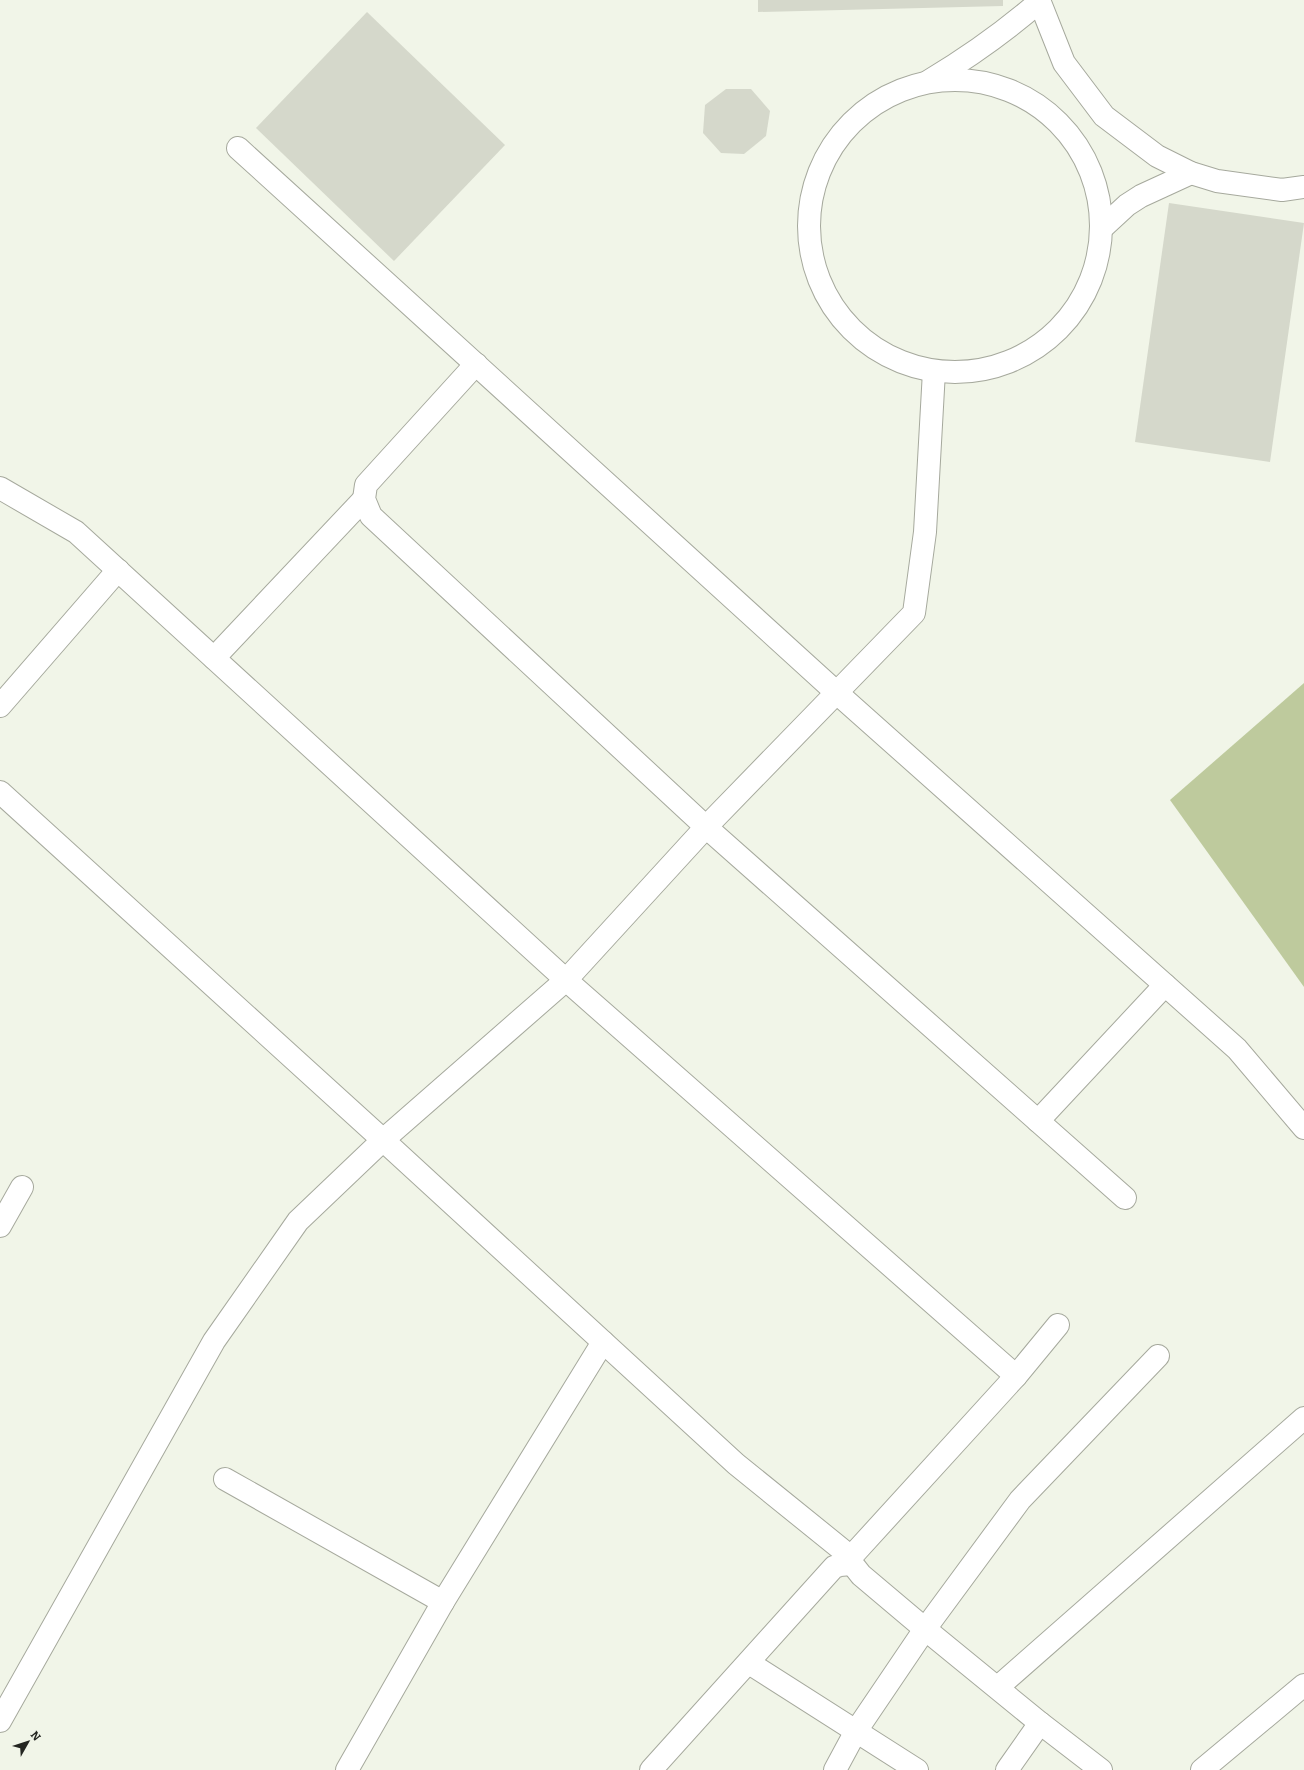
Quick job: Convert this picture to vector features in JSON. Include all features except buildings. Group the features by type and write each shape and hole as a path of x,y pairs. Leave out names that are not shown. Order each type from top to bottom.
{"street":[{"path":"928,82 971,81 985,84 1012,92 1049,115 1078,147 1096,186 1101,229 1097,264 1083,298 1063,326 1036,349 1004,365 969,372 934,372 895,360 860,337 832,306 815,269 808,229 813,188 829,150 855,118 889,95 928,82 976,52 1011,27 1039,1 1064,63 1104,116 1157,156 1192,172 1217,181 1282,190 1304,187"},
{"path":"238,148 837,693 1237,1049 1304,1128"},
{"path":"1101,229 1127,205 1140,196 1192,172"},
{"path":"476,364 366,486 364,499 371,516 706,827 1124,1198"},
{"path":"0,1721 214,1341 298,1221 383,1140 566,980 706,827 914,613 925,532 934,372"},
{"path":"0,488 76,532 566,980 1016,1376"},
{"path":"214,658 364,499"},
{"path":"0,706 118,570"},
{"path":"0,792 383,1140 736,1464 851,1560 861,1574 925,1629 998,1687 1040,1723 1101,1770"},
{"path":"1038,1121 1165,985"},
{"path":"0,1226 22,1187"},
{"path":"656,1769 834,1568 851,1560 1016,1376 1058,1325"},
{"path":"347,1770 443,1602 603,1342"},
{"path":"835,1770 856,1731 925,1629 1020,1500 1158,1356"},
{"path":"998,1687 1304,1418"},
{"path":"225,1479 443,1602"},
{"path":"749,1663 917,1770"},
{"path":"1202,1770 1304,1685"},
{"path":"1007,1770 1040,1723"}],"green space":[{"path":"1304,683 1304,987 1170,800"}]}
